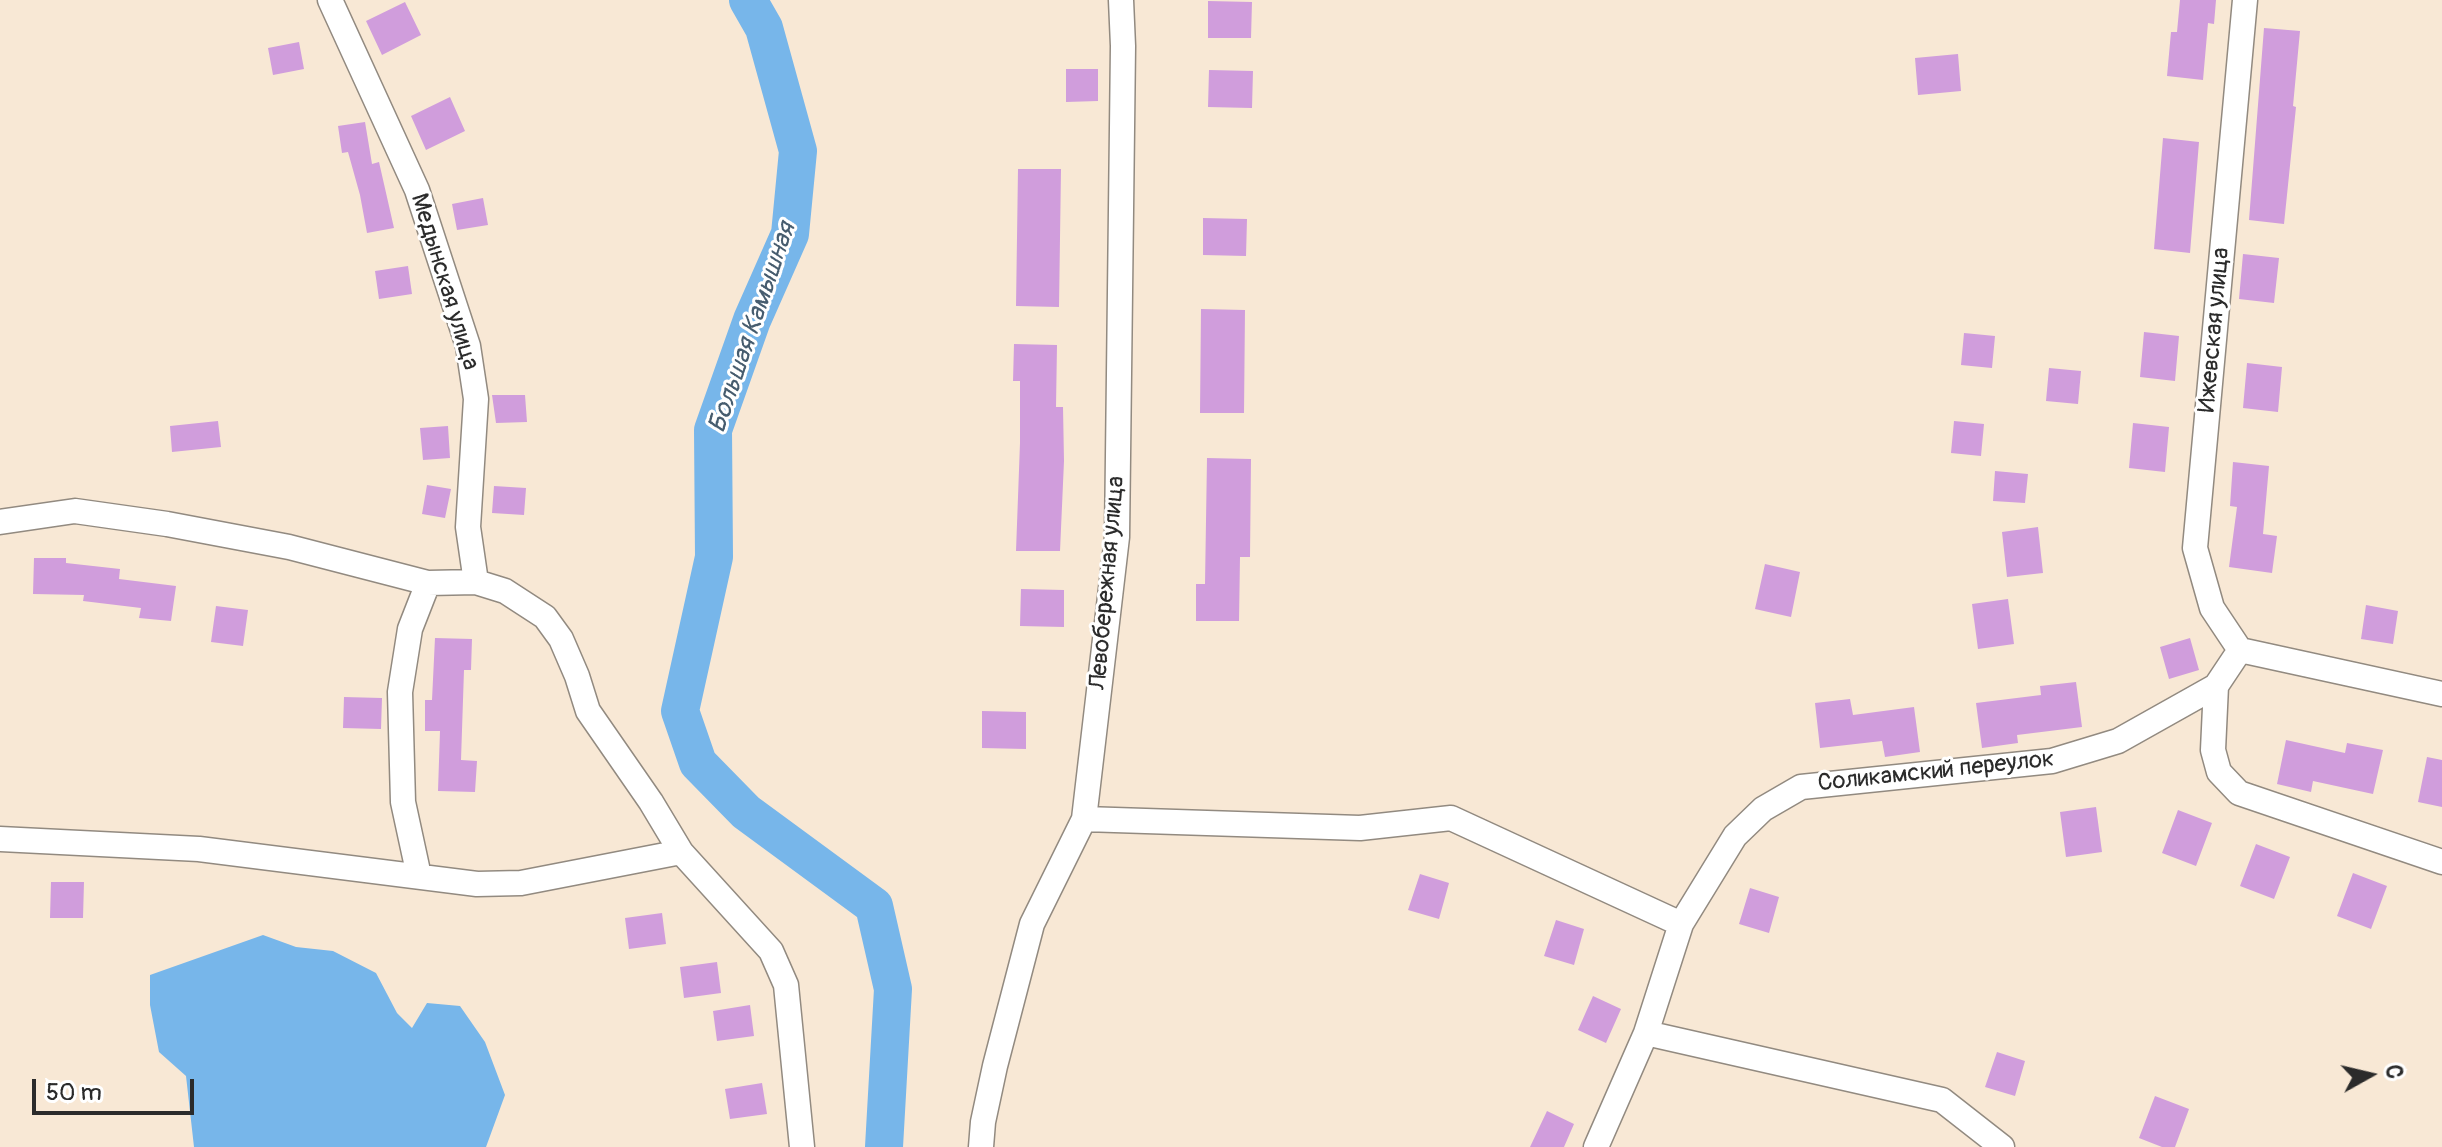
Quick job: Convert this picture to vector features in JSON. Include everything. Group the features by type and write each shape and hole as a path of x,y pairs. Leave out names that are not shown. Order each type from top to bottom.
{"street":[{"name":"Медынская улица","path":"330,0 417,190 468,346 476,399 468,527 476,582"},
{"name":"Левобережная улица","path":"981,1147 995,1066 1032,924 1084,819 1117,537 1123,62 1121,0"},
{"name":"Ижевская улица","path":"2240,650 2212,608 2195,548 2245,0"},
{"path":"0,522 75,511 110,515 289,547 428,583 476,582 505,591 545,617 561,639 588,711 651,802 681,852 771,951 786,985 802,1147"},
{"path":"419,876 403,802 400,692 410,629 428,583"},
{"path":"2240,650 2442,694"},
{"name":"Соликамский переулок","path":"1596,1147 1646,1033 1681,924 1735,836 1763,809 1801,787 2052,761 2118,741 2216,686 2240,650"},
{"path":"2216,686 2213,750 2219,772 2239,793 2442,862"},
{"path":"1084,819 1360,828 1451,818 1681,924"},
{"path":"0,839 199,849 477,884 521,883 681,852"},
{"path":"1646,1033 1942,1100 2002,1147"}],"water":[{"path":"263,935 296,947 333,951 376,973 397,1013 412,1028 427,1003 460,1006 485,1042 505,1095 486,1147 194,1147 186,1076 159,1052 150,1005 150,975"}],"building":[{"path":"2180,0 2216,0 2214,24 2208,23 2203,80 2167,76 2171,32 2177,32"},
{"path":"1208,1 1252,2 1251,38 1208,38"},
{"path":"405,2 421,35 382,55 366,21"},
{"path":"2264,28 2300,31 2284,224 2249,220"},
{"path":"299,42 304,69 273,75 268,48"},
{"path":"1958,54 1961,91 1918,95 1915,58"},
{"path":"1066,69 1098,69 1098,101 1066,102"},
{"path":"1209,70 1253,71 1252,108 1208,107"},
{"path":"450,97 465,131 426,150 411,116"},
{"path":"365,122 372,164 379,162 394,228 367,233 348,152 342,153 338,126"},
{"path":"2163,138 2199,142 2190,253 2154,249"},
{"path":"1018,169 1061,169 1059,307 1016,306"},
{"path":"483,198 488,225 457,230 452,204"},
{"path":"1203,218 1247,219 1246,256 1203,255"},
{"path":"2243,254 2279,258 2274,303 2239,299"},
{"path":"408,266 412,294 379,299 375,271"},
{"path":"1201,309 1245,310 1244,413 1200,413"},
{"path":"2144,332 2179,336 2175,381 2140,377"},
{"path":"1964,333 1995,336 1992,368 1961,365"},
{"path":"1014,344 1057,345 1056,407 1063,407 1064,461 1060,551 1016,551 1020,381 1013,381"},
{"path":"2247,363 2282,367 2278,412 2243,408"},
{"path":"2049,368 2081,371 2078,404 2046,401"},
{"path":"492,395 525,395 527,422 496,423"},
{"path":"218,421 221,447 172,452 170,426"},
{"path":"1954,421 1984,424 1981,456 1951,453"},
{"path":"2133,423 2169,427 2165,472 2129,468"},
{"path":"448,426 450,458 423,460 420,428"},
{"path":"1207,458 1251,459 1250,557 1240,557 1239,621 1196,621 1196,584 1205,584"},
{"path":"2233,462 2269,466 2263,534 2277,536 2272,573 2229,567 2237,507 2230,506"},
{"path":"1995,471 2028,474 2025,503 1993,501"},
{"path":"427,485 451,489 445,518 422,514"},
{"path":"494,486 526,488 524,515 492,513"},
{"path":"2038,527 2043,573 2007,577 2002,532"},
{"path":"34,558 66,558 66,563 120,569 119,579 176,586 171,621 139,618 141,608 83,601 84,595 33,594"},
{"path":"1765,564 1800,572 1791,617 1755,609"},
{"path":"1021,589 1064,590 1064,627 1020,626"},
{"path":"2008,599 2014,644 1978,649 1972,604"},
{"path":"2366,605 2398,611 2393,644 2361,639"},
{"path":"216,606 248,610 243,646 211,642"},
{"path":"435,638 472,639 471,670 464,670 461,760 477,761 475,792 438,791 440,731 425,731 425,700 432,700"},
{"path":"2190,638 2199,670 2169,679 2160,647"},
{"path":"2076,682 2082,727 2017,735 2018,743 1982,748 1976,703 2041,695 2040,686"},
{"path":"344,697 382,698 381,729 343,728"},
{"path":"1850,699 1853,715 1914,707 1920,752 1885,757 1882,741 1820,748 1815,703"},
{"path":"982,711 1026,712 1026,749 982,748"},
{"path":"2286,740 2345,753 2347,743 2383,750 2373,794 2313,781 2311,792 2277,784"},
{"path":"2427,757 2442,760 2442,807 2418,802"},
{"path":"2096,807 2102,852 2066,857 2060,812"},
{"path":"2178,810 2212,823 2196,866 2162,853"},
{"path":"2256,844 2290,857 2274,899 2240,886"},
{"path":"2353,873 2387,886 2371,929 2337,916"},
{"path":"1420,874 1449,883 1439,919 1408,910"},
{"path":"51,882 84,882 83,918 50,918"},
{"path":"1750,888 1779,897 1769,933 1739,924"},
{"path":"662,913 666,944 629,949 625,918"},
{"path":"1556,920 1584,929 1574,965 1544,956"},
{"path":"717,962 721,993 684,998 680,967"},
{"path":"1593,996 1621,1009 1606,1043 1578,1030"},
{"path":"750,1005 754,1036 717,1041 713,1011"},
{"path":"1997,1052 2025,1061 2015,1096 1985,1087"},
{"path":"762,1083 767,1114 730,1119 725,1089"},
{"path":"2155,1096 2189,1109 2175,1147 2162,1147 2139,1138"},
{"path":"1547,1111 1574,1124 1564,1147 1530,1147"}],"waterway":[{"name":"Большая Камышная","path":"748,0 764,28 798,151 790,234 752,320 713,430 714,557 680,711 698,763 746,812 874,906 893,989 884,1147"}]}
